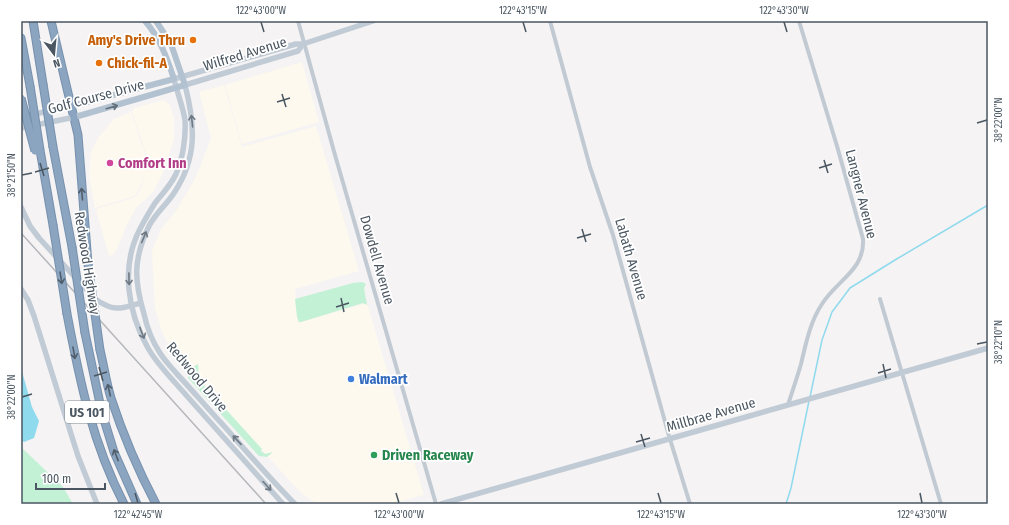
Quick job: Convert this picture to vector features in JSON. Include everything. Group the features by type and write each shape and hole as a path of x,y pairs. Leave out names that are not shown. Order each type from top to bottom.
{"highway":[{"name":"Redwood Highway","path":"33,21 53,147 72,247 85,333 102,414 114,452 137,504"},
{"path":"51,21 75,117 78,135 88,264 100,350 111,397 126,440 143,480 156,504"},
{"name":"Redwood Highway","path":"21,38 30,86 38,151 53,225 76,367 93,430 113,483 124,504"},
{"path":"21,98 38,151"}],"main road":[{"name":"Redwood Drive","path":"145,21 160,41 174,79"},
{"name":"Redwood Drive","path":"156,21 171,44 185,85"},
{"name":"Golf Course Drive","path":"72,106 174,79"},
{"name":"Wilfred Avenue","path":"176,88 185,85"},
{"name":"Golf Course Drive","path":"75,117 176,88"}],"street":[{"name":"Dowdell Avenue","path":"298,21 303,44 436,504"},
{"path":"303,44 373,21"},
{"name":"Labath Avenue","path":"550,21 590,167 613,235 670,439 690,504"},
{"name":"Langner Avenue","path":"788,405 812,320 833,289 858,264 864,248 863,239 837,146 799,21"},
{"name":"Wilfred Avenue","path":"174,79 296,44 303,44"},
{"name":"Wilfred Avenue","path":"185,85 298,51 303,44"},
{"name":"Redwood Drive","path":"174,79 185,120 182,155 176,174 139,230 130,256 128,281 132,305 142,337 155,360 283,504"},
{"name":"Redwood Drive","path":"185,85 191,110 193,128 190,157 180,184 150,224 143,240 138,257 136,277 140,302 152,340 160,353 197,397 295,504"},
{"name":"Golf Course Drive","path":"21,118 72,106"},
{"name":"Golf Course Drive","path":"21,128 75,117"},
{"path":"182,155 190,157"},
{"path":"155,204 161,209"},
{"path":"21,207 30,226 39,238 95,300 114,309 140,302"},
{"path":"130,256 138,257"},
{"path":"21,289 28,300 34,316 78,456 97,504"},
{"path":"880,299 941,504"},
{"name":"Millbrae Avenue","path":"441,504 629,449 821,397 988,348"}],"shaded area":[{"path":"302,62 319,122 242,144 225,85"},
{"path":"224,85 242,147 316,126 359,271 295,289 298,323 367,303 424,495 390,504 318,504 302,494 177,357 163,335 155,308 152,251 161,229 176,211 196,177 211,138 199,92"},
{"path":"164,100 170,105 174,119 174,139 163,173 153,192 136,208 126,226 114,254 109,256 96,209 136,197 145,177 147,157 132,112 134,108"},
{"path":"131,112 146,157 145,176 135,196 95,208 89,175 91,152 98,138 114,119"}],"green space":[{"path":"362,282 366,284 364,288 367,305 363,303 299,322 295,299 353,283"},
{"path":"198,364 199,378 204,378 205,380 203,384 262,449 261,451 265,454 273,452 267,457 259,456 188,378 190,371 189,369"},
{"path":"21,447 63,487 73,504 21,504"}],"water":[{"path":"21,368 32,407 39,421 34,438 24,442 21,440"}],"waterway":[{"path":"810,397 822,340 832,312 850,288 988,205"},
{"path":"786,504 791,488 809,401"}],"railway":[{"path":"21,233 266,504"}],"place":[{"name":"Amy's Drive Thru","path":"193,40"},
{"name":"Chick-fil-A","path":"99,63"},
{"name":"Comfort Inn","path":"110,163"},
{"name":"Walmart","path":"351,379"},
{"name":"Driven Raceway","path":"374,455"}]}
